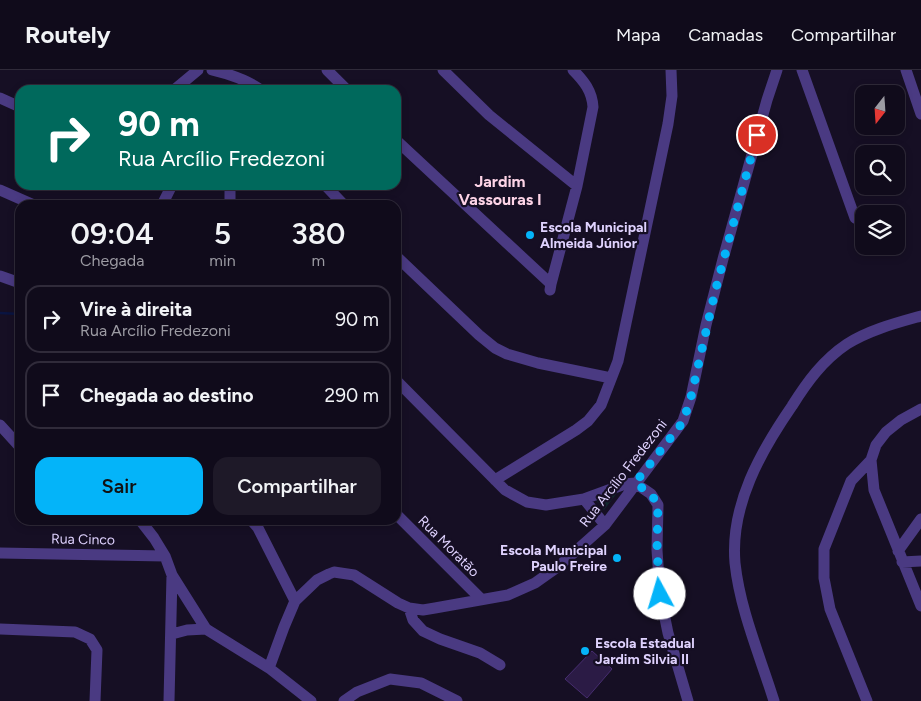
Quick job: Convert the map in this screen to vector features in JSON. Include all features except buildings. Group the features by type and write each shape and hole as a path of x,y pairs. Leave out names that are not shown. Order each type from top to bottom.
{"street":[{"path":"180,85 198,70"},
{"path":"212,70 230,74 253,85"},
{"path":"327,70 342,85"},
{"path":"443,70 489,115 577,186"},
{"path":"401,145 550,288 577,186 594,107 592,95 582,79 573,70"},
{"path":"495,480 588,421 601,406 618,360 668,124 672,96 671,70"},
{"name":"Rua Arcílio Fredezoni","path":"269,668 295,601 317,580 334,572 354,575 398,603 409,608 424,610 508,595 535,583 559,566 605,525 683,422 691,397 706,325 723,259 777,70"},
{"path":"802,70 855,218"},
{"path":"906,70 920,107"},
{"path":"0,98 15,105"},
{"path":"0,190 23,200"},
{"path":"330,190 339,200"},
{"path":"401,261 495,348 507,354 528,360 611,378"},
{"path":"0,276 15,281"},
{"path":"774,701 742,601 735,562 738,518 756,466 774,430 808,381 826,360 847,344 869,334 921,316"},
{"path":"401,385 495,480 506,490 527,502 546,505 584,499 616,486 635,483 651,494 658,505 657,550 660,594 668,633 688,701"},
{"path":"921,409 886,432 876,445 871,460 874,490 921,606"},
{"path":"0,425 15,442"},
{"path":"867,701 830,609 823,566 824,549 829,531 850,481 871,460"},
{"path":"584,499 605,525"},
{"name":"Rua Moratão","path":"401,519 480,599"},
{"path":"900,556 921,519"},
{"path":"144,525 165,556 172,575 206,629 269,668 311,701"},
{"path":"255,525 295,601"},
{"name":"Rua Cinco","path":"0,553 165,556"},
{"path":"900,556 921,561"},
{"path":"169,701 172,575"},
{"path":"409,608 413,620 423,631 480,654 500,665"},
{"path":"0,629 75,632 90,639 97,650 95,701"},
{"path":"172,634 187,630 206,629"},
{"path":"344,701 357,692 390,679 421,683 457,701"}],"green space":[{"path":"620,489 604,510 595,499"}],"waterway":[{"path":"0,313 15,314"}],"place":[{"name":"Escola Municipal Almeida Júnior","path":"530,235"},
{"name":"Escola Municipal Paulo Freire","path":"617,558"},
{"name":"Escola Estadual Jardim Silvia II","path":"585,651"}],"district":[{"name":"Jardim Vassouras I","path":"500,190"}],"route":[{"path":"660,594 657,550 658,505 651,494 635,483 683,422 691,397 706,325 723,259 757,135"}]}
